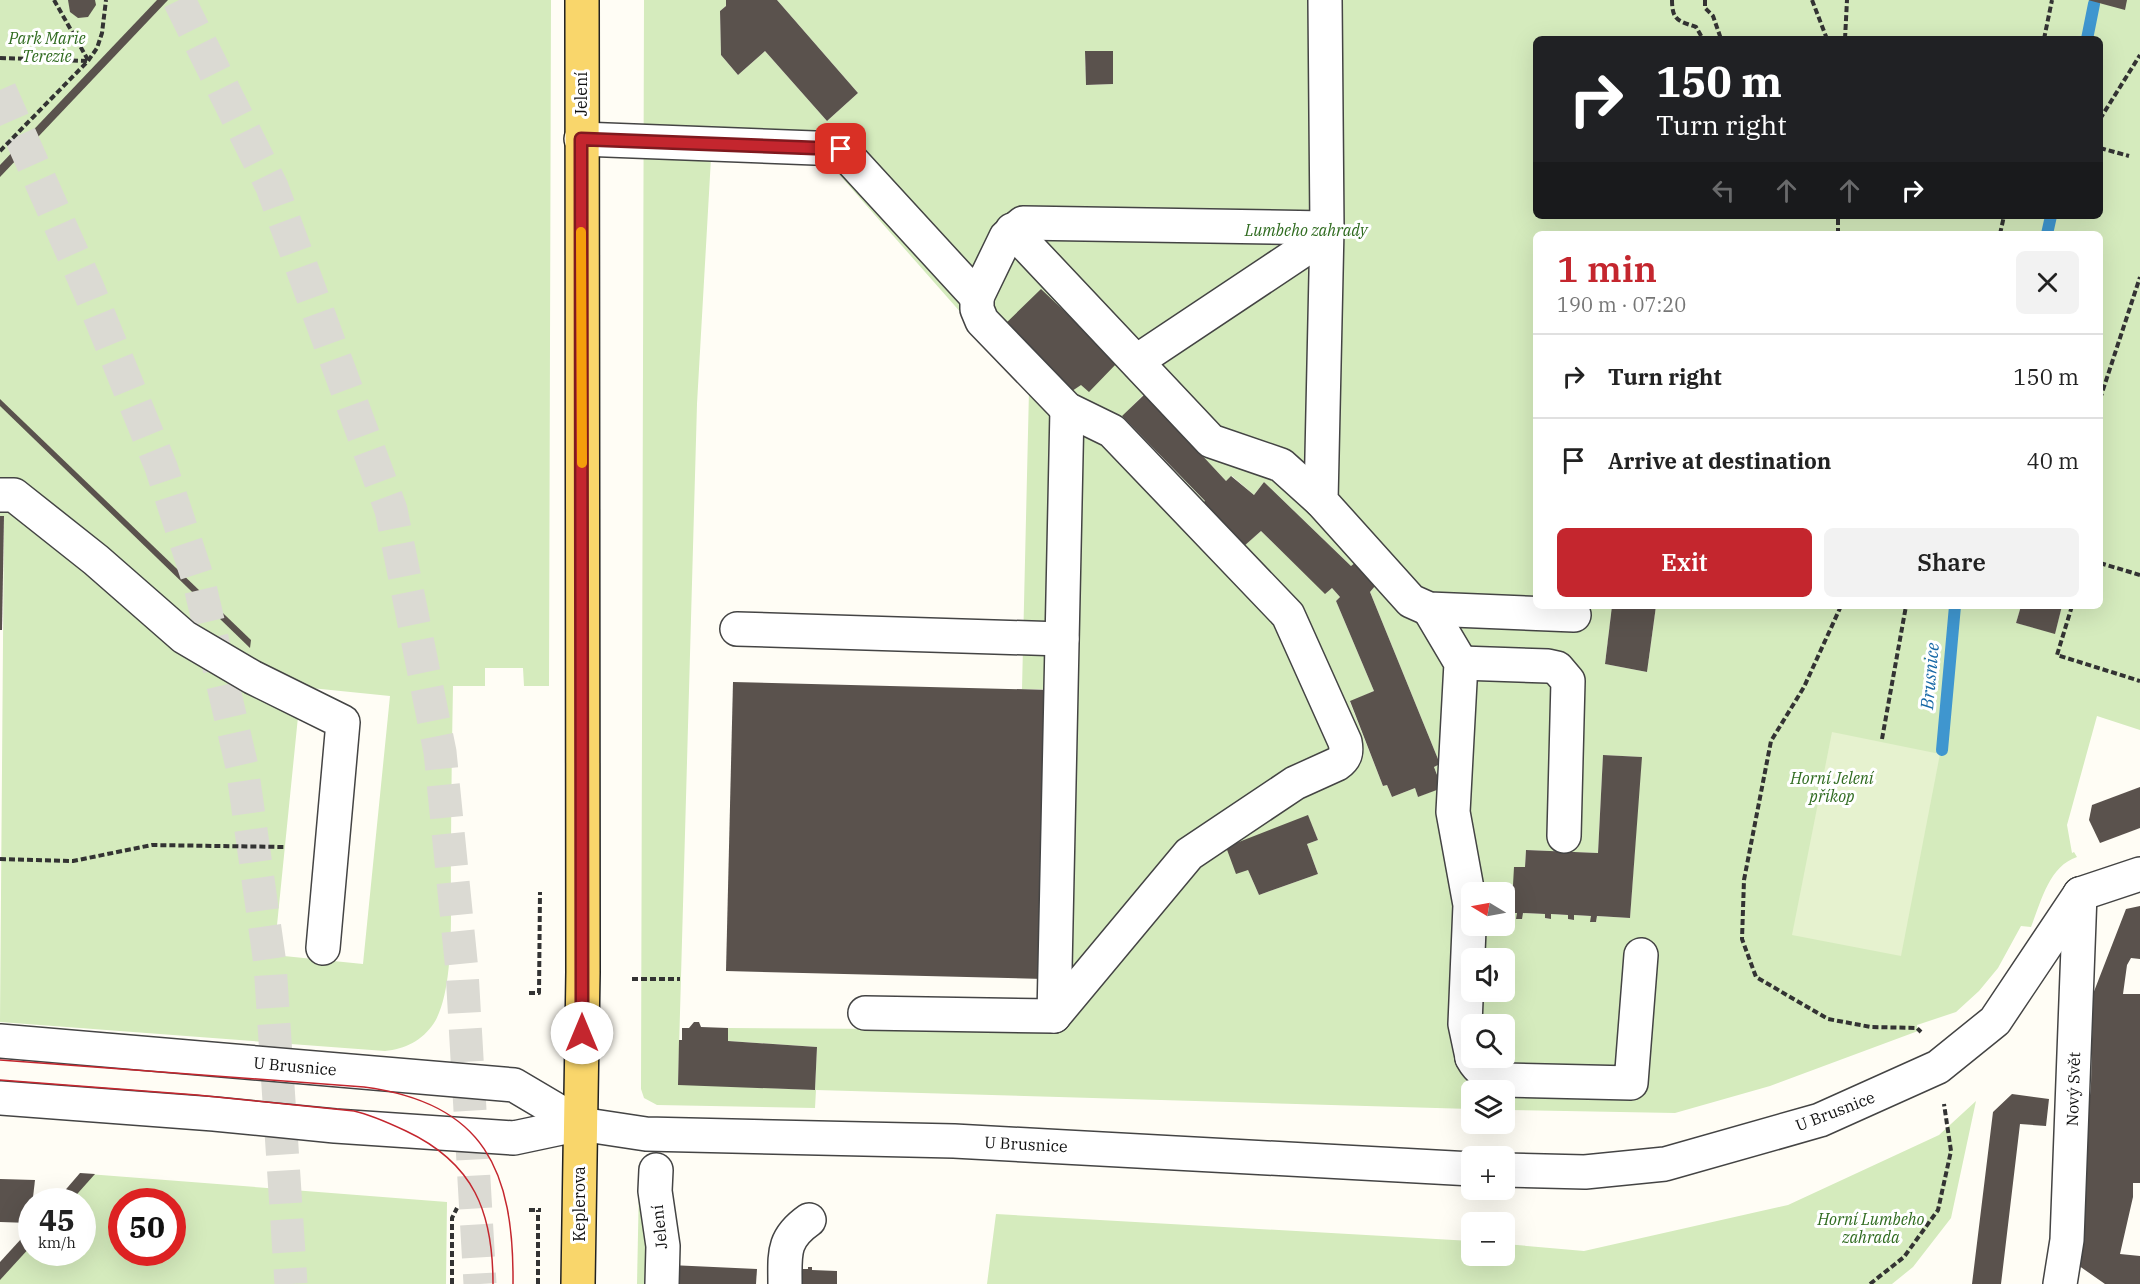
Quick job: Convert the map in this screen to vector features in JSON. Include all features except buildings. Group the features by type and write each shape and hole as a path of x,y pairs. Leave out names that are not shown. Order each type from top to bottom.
{"main road":[{"name":"Jelení","path":"580,1124 583,972 582,0"},
{"name":"Keplerova","path":"578,1284 580,1124"}],"street":[{"path":"1322,501 1327,228 1325,0"},
{"path":"581,139 841,149 977,297"},
{"path":"1054,1016 1189,854 1295,783 1337,764 1343,760 1346,750 1345,742 1288,615 1112,431 1067,409 982,321 977,309 977,297 1006,237 1023,223 1327,228"},
{"path":"1137,361 1311,245 1327,228"},
{"path":"1012,230 1211,441 1281,465 1322,501 1411,601 1429,609 1574,615"},
{"path":"1054,1016 1067,409"},
{"path":"0,495 14,495 96,560 184,637 252,676 344,722 323,948"},
{"path":"1429,609 1461,663 1453,812 1470,905 1465,1014"},
{"path":"737,629 1062,639"},
{"path":"1461,663 1548,666 1557,668 1568,681 1563,836"},
{"path":"2080,894 2140,873"},
{"name":"U Brusnice","path":"1515,1170 1585,1172 1665,1164 1820,1120 1938,1067 1995,1021 2080,894"},
{"name":"Nový Svět","path":"2060,1284 2067,1240 2080,894"},
{"path":"1478,1068 1488,1076 1503,1080 1631,1083 1641,955"},
{"path":"865,1013 1054,1016"},
{"name":"U Brusnice","path":"0,1041 514,1085 580,1124"},
{"name":"U Brusnice","path":"0,1098 214,1114 335,1126 514,1138 580,1124 646,1134 966,1141 1461,1167"},
{"name":"Jelení","path":"656,1170 655,1191 663,1246 662,1284"},
{"path":"784,1284 785,1253 789,1238 809,1220"}],"path":[{"path":"54,0 88,61"},
{"path":"0,151 88,61 97,48 102,33 106,0"},
{"path":"1672,0 1674,18 1678,22 1696,27 1701,36"},
{"path":"1705,0 1705,8 1713,16 1720,36"},
{"path":"1812,0 1826,36"},
{"path":"1845,36 1847,0"},
{"path":"2044,36 2052,0"},
{"path":"2103,114 2140,55"},
{"path":"0,58 88,61"},
{"path":"2103,149 2129,156"},
{"path":"2103,390 2140,277"},
{"path":"2103,564 2140,575"},
{"path":"1840,609 1804,687 1771,741 1744,880 1742,939 1756,976 1828,1019 1871,1027 1917,1028"},
{"path":"1882,739 1905,609"},
{"path":"2071,609 2056,655 2140,681"},
{"path":"0,859 73,861 152,845 285,847"},
{"path":"529,993 539,993 540,892"},
{"path":"632,980 680,979"},
{"path":"1870,1284 1904,1257 1938,1210 1952,1151 1938,1067"},
{"path":"452,1284 452,1218 457,1208"},
{"path":"530,1210 546,1210"},
{"path":"538,1210 538,1284"}],"green space":[{"name":"Park Marie Terezie","path":"0,0 551,0 549,686 524,686 523,668 485,668 485,686 453,686 449,967 441,1008 434,1023 424,1035 406,1046 385,1051 0,1022 4,516 0,516","holes":["301,687 390,696 363,964 274,955"]},
{"name":"Lumbeho zahrady","path":"644,0 726,0 726,6 720,11 721,55 738,75 765,51 827,121 858,93 777,0 2140,0 2140,730 2097,716 2067,825 2072,853 2074,852 2077,857 2059,868 2047,886 2031,927 2021,926 1998,968 1979,991 1956,1012 1917,1025 1918,1031 1770,1086 1675,1113 1515,1110 1515,1080 1461,1080 1461,1109 816,1090 815,1108 657,1105 644,1098 641,1089","holes":["1085,51 1113,51 1113,84 1086,85","711,158 829,163 1029,390 1022,689 1069,690 1062,1030 728,1028 728,1041 817,1047 815,1090 678,1084 697,404","1144,394 1226,481 1232,476 1254,495 1264,482 1351,566 1361,558 1381,579 1370,592 1440,764 1434,767 1442,787 1418,797 1415,788 1392,797 1387,785 1383,786 1350,702 1374,691 1336,601 1340,597 1332,588 1325,593 1261,531 1244,546 1205,501 1122,417","1603,755 1641,757 1630,918 1597,916 1596,922 1591,922 1591,916 1574,915 1574,920 1568,919 1568,915 1551,914 1551,919 1545,918 1545,914 1523,913 1517,918 1517,913 1515,913 1515,936 1461,936 1461,882 1515,882 1525,867 1526,850 1598,853","1308,816 1318,840 1307,844 1318,874 1259,895 1248,870"]},
{"name":"Horní Jelení příkop","path":"1832,732 1940,754 1901,956 1792,935"},
{"name":"Horní Lumbeho zahrada","path":"1976,1101 1951,1218 1913,1267 1892,1284 987,1284 996,1214 1461,1240 1461,1266 1515,1266 1515,1245 1584,1251 1788,1205 1939,1135"},
{"path":"88,1174 447,1202 446,1284 0,1284 0,1271 18,1251 18,1266 96,1266 96,1188 75,1188"},
{"path":"639,1185 654,1284 637,1284"}],"waterway":[{"name":"Brusnice","path":"2088,36 2094,4"},
{"name":"Brusnice","path":"2048,231 2050,219"},
{"name":"Brusnice","path":"1942,750 1955,609"}],"tunnel":[{"path":"179,0 272,187 391,510 440,752 462,971 480,1284"},
{"path":"0,90 88,288 161,467 199,582 242,767 270,964 291,1284"}],"tram line":[{"path":"0,1060 364,1087 405,1095 438,1109 465,1127 484,1149 498,1176 507,1208 512,1244 513,1284"},
{"path":"0,1080 197,1095 354,1111 380,1120 429,1144 448,1158 463,1174 475,1192 483,1212 489,1234 493,1284"}],"slow traffic":[{"path":"581,232 582,463"}],"route":[{"path":"582,1033 581,139 841,149"}]}
